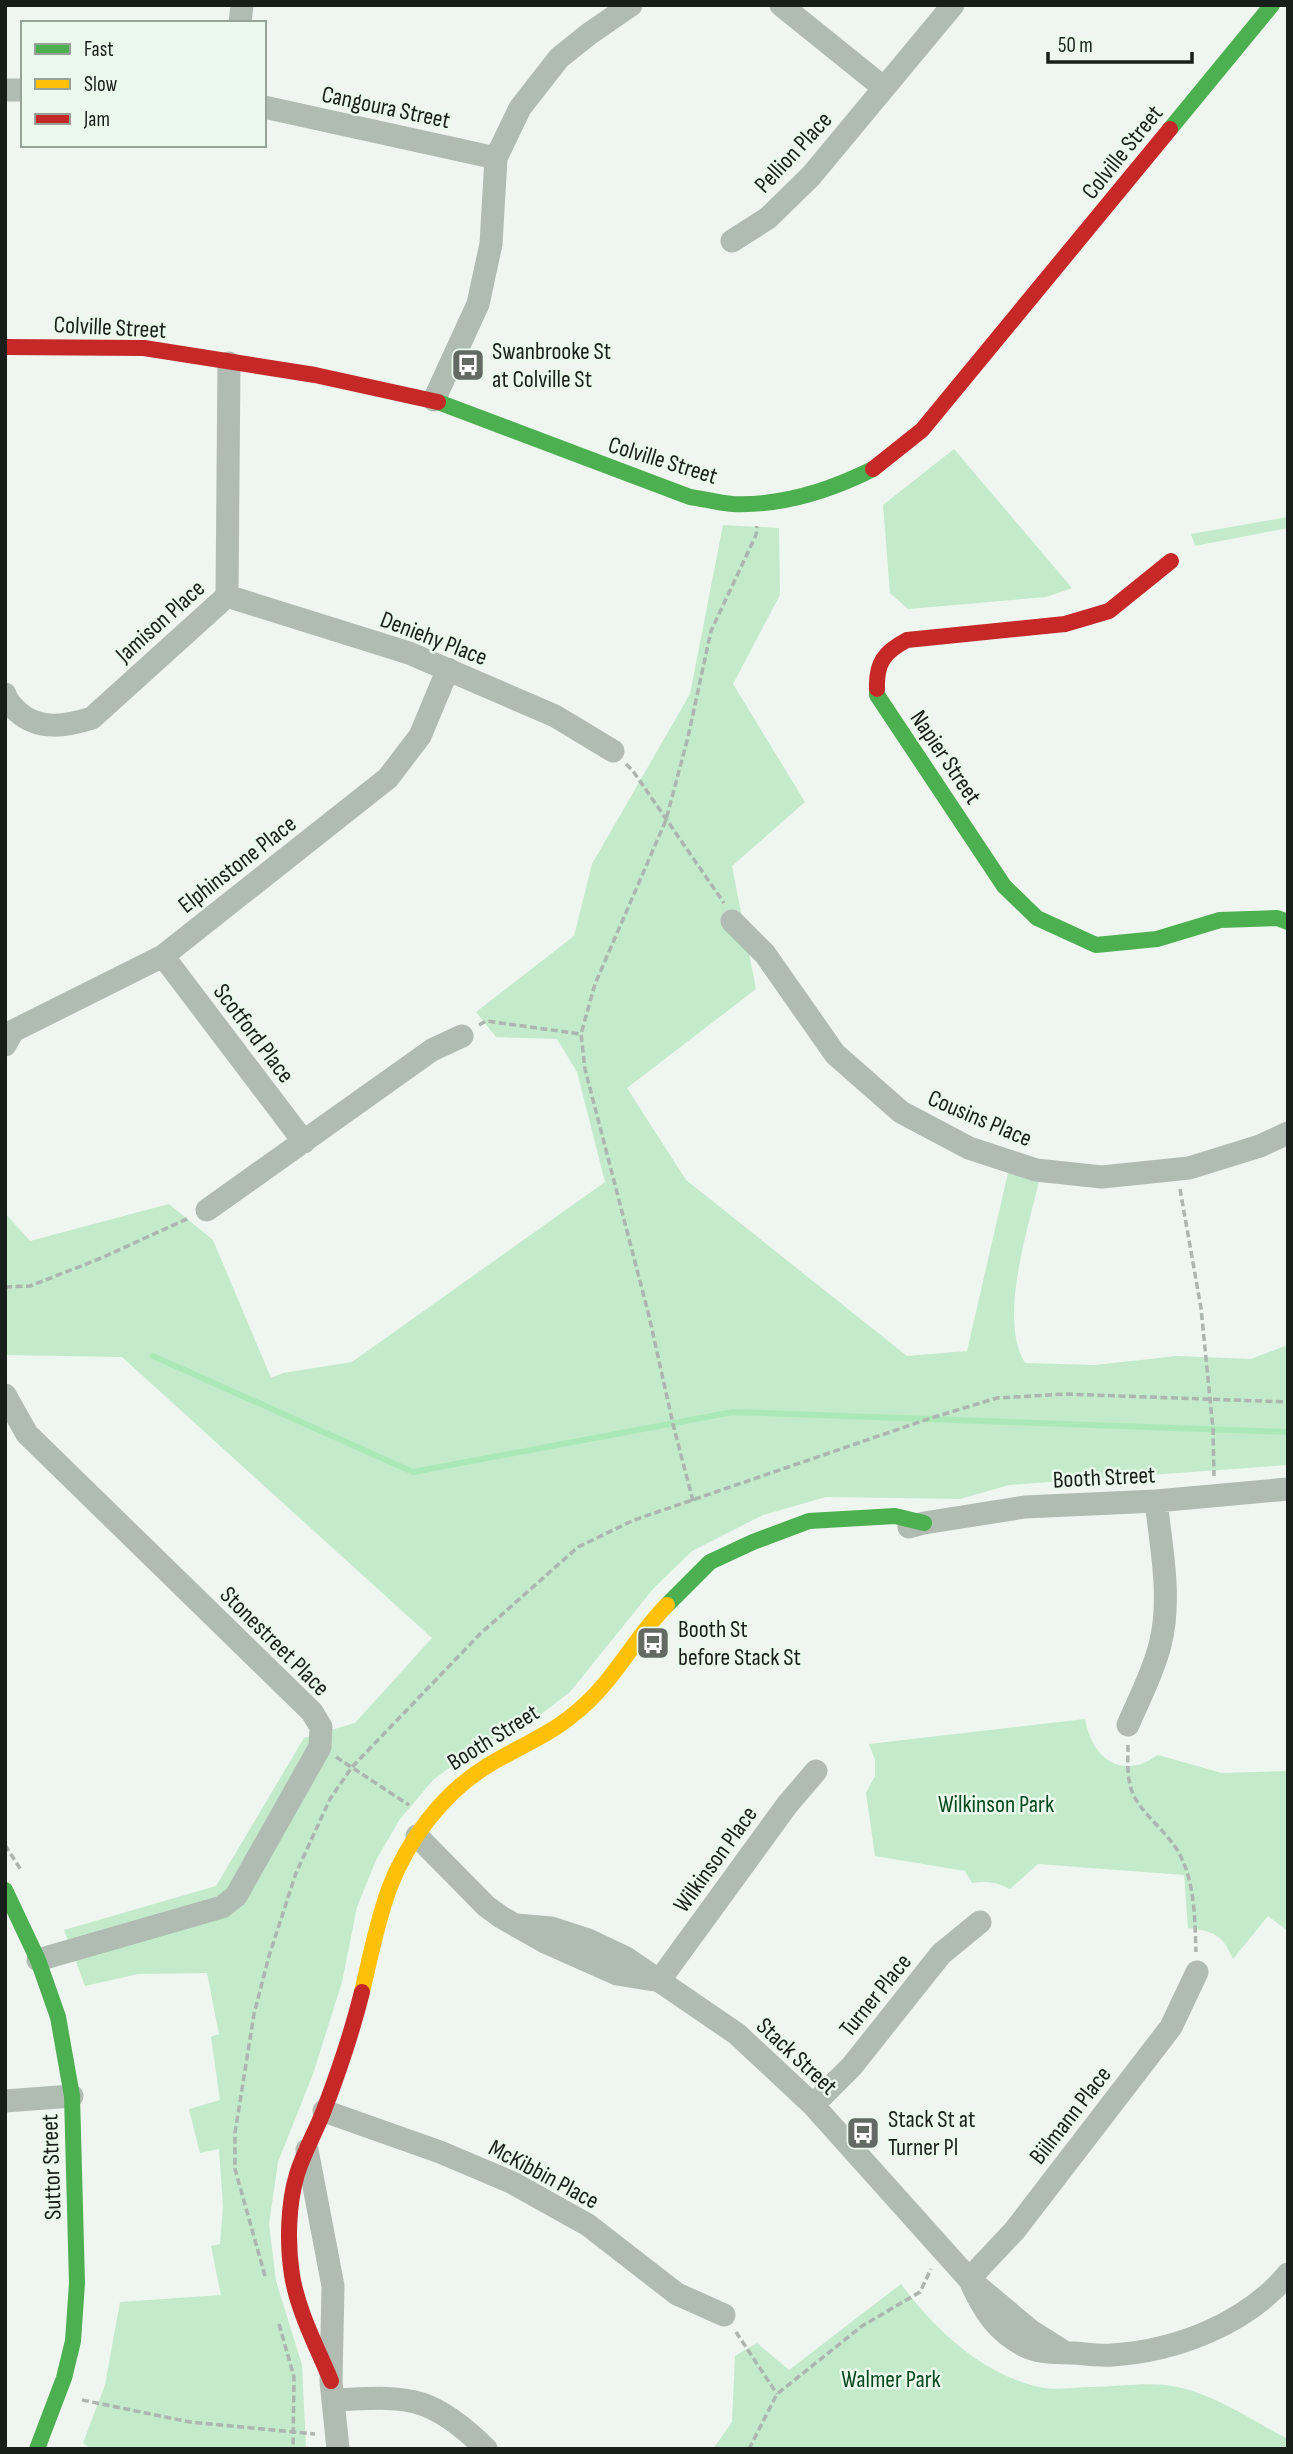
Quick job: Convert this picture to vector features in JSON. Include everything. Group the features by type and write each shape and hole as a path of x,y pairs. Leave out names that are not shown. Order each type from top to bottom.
{"street":[{"path":"434,400 478,304 491,244 496,158 520,108 559,58 631,5"},
{"path":"781,5 884,88"},
{"name":"Pellion Place","path":"732,241 768,218 818,168 953,5"},
{"name":"Colville Street","path":"5,347 144,348 229,363 316,374 434,400 690,497 731,504 806,497 841,485 873,469 922,430 1272,5"},
{"name":"Cangoura Street","path":"266,107 496,158"},
{"name":"Jamison Place","path":"5,694 7,701 24,718 47,726 70,725 92,718 227,596 229,363"},
{"name":"Napier Street","path":"1171,561 1109,611 1065,624 907,640 887,650 876,668 877,695 1004,886 1037,918 1096,944 1157,939 1220,920 1276,918 1288,922"},
{"name":"Deniehy Place","path":"227,596 409,653 555,716 613,751"},
{"name":"Elphinstone Place","path":"5,1045 13,1031 163,956 388,778 421,736 448,669"},
{"name":"Cousins Place","path":"732,921 765,954 835,1054 901,1112 970,1148 1036,1170 1102,1177 1189,1168 1260,1146 1288,1133"},
{"name":"Scotford Place","path":"163,956 304,1142"},
{"path":"207,1210 432,1050 462,1036"},
{"name":"Stonestreet Place","path":"5,1395 27,1434 312,1712 321,1727 320,1747"},
{"name":"Booth Street","path":"333,2390 298,2299 292,2274 290,2225 297,2174 324,2111 354,2026 389,1889 401,1862 424,1827 465,1782 575,1714 601,1690 659,1613 710,1562 786,1530 811,1533 898,1531 924,1522 1025,1507 1288,1489"},
{"path":"1128,1725 1160,1646 1164,1618 1165,1589 1156,1500"},
{"path":"38,1960 222,1907 236,1896 320,1747"},
{"name":"Wilkinson Place","path":"659,1981 787,1805 816,1771"},
{"name":"Stack Street","path":"424,1827 486,1906 517,1925 551,1928 588,1940 626,1958 737,2034 813,2105 969,2279 1031,2331 1066,2353 1111,2355 1158,2349 1206,2333 1246,2311 1288,2274"},
{"name":"Suttor Street","path":"5,1890 38,1960 58,2017 72,2096 77,2283 73,2341 64,2378 37,2449"},
{"name":"Turner Place","path":"813,2105 852,2066 941,1954 981,1922"},
{"name":"Biilmann Place","path":"969,2279 1015,2230 1171,2027 1197,1972"},
{"path":"5,2101 72,2096"},
{"name":"McKibbin Place","path":"324,2111 440,2152 513,2183 588,2225 677,2294 724,2315"},
{"name":"Booth Street","path":"307,2149 333,2286 333,2390 337,2442"},
{"path":"333,2390 424,2405 452,2420 486,2449"}],"path":[{"path":"693,1501 649,1315 585,1069 581,1034 595,984 666,820 688,737 711,631 756,535 759,503"},
{"path":"613,751 633,771 722,899 732,921"},
{"path":"462,1036 486,1021 581,1034"},
{"path":"1177,1169 1201,1308 1213,1429 1215,1496"},
{"path":"5,1287 30,1286 99,1259 207,1210"},
{"path":"1128,1725 1128,1779 1135,1798 1171,1840 1182,1859 1188,1879 1195,1917 1197,1972"},
{"path":"320,1747 352,1767 424,1827"},
{"path":"268,2286 236,2169 235,2133 254,2014 269,1956 296,1873 330,1799 352,1767"},
{"path":"749,2449 777,2394 862,2326 920,2292 940,2247"},
{"path":"276,2312 294,2378 293,2449"},
{"path":"724,2315 777,2394"},
{"path":"82,2400 190,2422 295,2432 337,2442"}],"green space":[{"path":"954,449 1072,588 1046,597 908,609 890,593 883,505"},
{"path":"1288,517 1288,528 1195,546 1191,534"},
{"path":"723,525 779,528 780,595 733,684 805,802 732,866 756,989 627,1088 686,1180 907,1356 967,1351 1008,1173 1039,1181 1023,1248 1015,1299 1017,1345 1025,1363 1095,1365 1177,1356 1251,1359 1288,1345 1288,1465 1009,1485 960,1499 826,1497 763,1515 692,1551 653,1589 570,1692 540,1715 477,1747 433,1780 400,1819 376,1860 357,1907 342,1982 313,2074 278,2162 269,2224 276,2281 302,2365 306,2449 91,2449 83,2443 105,2385 120,2302 221,2295 211,2246 220,2244 223,2206 219,2149 200,2153 189,2109 220,2100 211,2037 219,2034 207,1973 138,1974 85,1986 64,1930 216,1886 304,1738 355,1723 432,1638 122,1357 5,1355 5,1213 30,1241 169,1204 213,1240 271,1378 283,1373 352,1362 605,1182 577,1072 557,1039 496,1037 476,1012 574,936 592,864 690,694"},
{"name":"Wilkinson Park","path":"1085,1719 1095,1747 1116,1764 1140,1764 1158,1755 1222,1773 1288,1771 1288,1931 1268,1916 1233,1959 1221,1939 1205,1931 1188,1928 1184,1875 1038,1864 1010,1889 991,1883 972,1883 965,1871 875,1856 866,1793 875,1776 875,1760 869,1744"},
{"name":"Walmer Park","path":"901,2284 928,2317 961,2348 998,2372 1018,2381 1052,2389 1145,2384 1177,2387 1220,2402 1288,2439 1288,2449 713,2449 732,2422 735,2356 757,2343 789,2370"}],"waterway":[{"path":"153,1356 413,1472 733,1412 1288,1432"}],"traffic: fast":[{"path":"1170,129 1272,5"},
{"path":"438,402 690,497 722,503 752,504 788,500 840,484 873,469"},
{"path":"877,689 877,695 1004,886 1037,918 1096,945 1157,939 1220,920 1277,918 1288,922"},
{"path":"667,1605 710,1562 809,1521 895,1516 924,1523"},
{"path":"5,1890 38,1960 58,2017 72,2096 77,2283 73,2341 64,2378 37,2449"}],"traffic: slow":[{"path":"362,1992 389,1889 406,1853 428,1820 441,1804 471,1777 554,1729 588,1702 667,1605"}],"traffic: jam":[{"path":"873,469 922,430 1170,129"},
{"path":"5,347 144,348 315,375 438,402"},
{"path":"877,689 878,672 883,659 892,649 907,640 1065,624 1109,611 1171,561"},
{"path":"331,2381 303,2316 295,2289 289,2250 290,2211 297,2174 335,2081 362,1992"}],"place":[{"name":"Swanbrooke St at Colville St","path":"468,365"},
{"name":"Booth St before Stack St","path":"653,1643"},
{"name":"Stack St at Turner Pl","path":"863,2133"}]}
